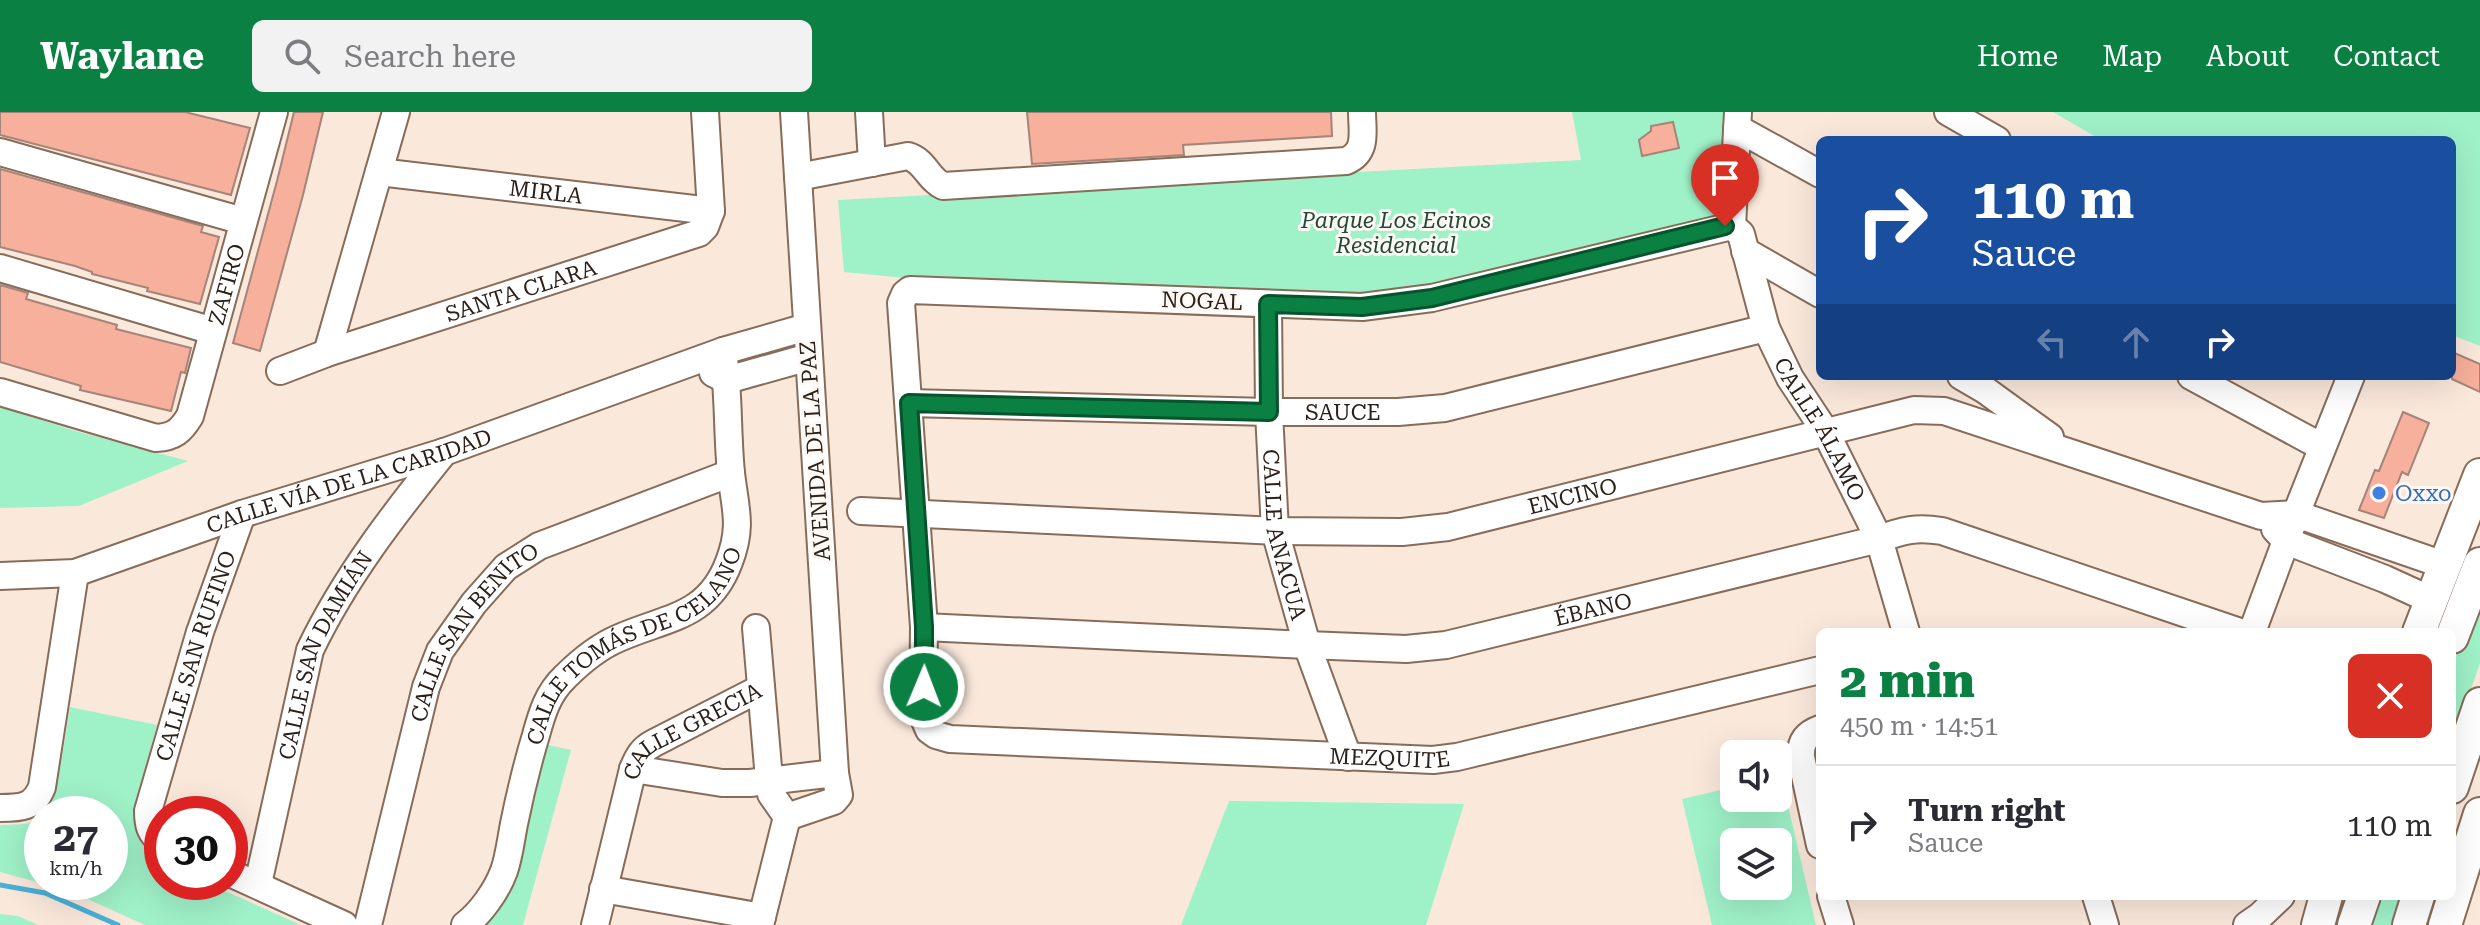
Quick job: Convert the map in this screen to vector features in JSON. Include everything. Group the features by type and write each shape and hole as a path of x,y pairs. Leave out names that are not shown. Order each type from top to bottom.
{"main road":[{"path":"2420,628 2480,475"},
{"path":"2455,628 2480,564"},
{"path":"2456,775 2480,704"},
{"path":"2456,874 2480,814"},
{"path":"2318,925 2325,900"},
{"path":"2354,925 2363,900"},
{"path":"2409,925 2417,900"}],"street":[{"path":"327,353 396,112"},
{"path":"705,112 710,216"},
{"name":"AVENIDA DE LA PAZ","path":"794,112 837,782"},
{"path":"869,112 872,163"},
{"path":"798,177 914,157 934,182 943,186 1346,161 1362,147 1362,112"},
{"path":"1948,112 1990,136"},
{"name":"ZAFIRO","path":"0,392 156,438 170,437 182,430 190,416 271,113"},
{"path":"1738,120 1816,171"},
{"path":"1732,226 1738,120"},
{"path":"0,152 243,221"},
{"name":"MIRLA","path":"379,172 710,216"},
{"name":"SANTA CLARA","path":"280,371 699,233 710,216"},
{"name":"CALLE ÁLAMO","path":"1732,226 1741,234 1766,328 1790,378 1825,431 1879,539 1905,628"},
{"name":"NOGAL","path":"909,403 901,303 905,294 916,289 1362,307 1432,298 1732,226"},
{"path":"1745,251 1816,292"},
{"path":"0,268 213,331"},
{"name":"CALLE ANACUA","path":"1268,304 1275,531 1307,645 1348,757"},
{"name":"CALLE VÍA DE LA CARIDAD","path":"0,576 75,573 242,514 444,452 723,351 807,327"},
{"name":"SAUCE","path":"909,403 1269,412 1398,412 1445,408 1766,328"},
{"name":"CALLE TOMÁS DE CELANO","path":"465,925 491,896 504,872 534,743 543,710 552,692 594,653 619,638 692,610 707,598 729,564 738,520 731,473 723,351"},
{"path":"691,363 727,380 809,357"},
{"path":"1968,380 2068,451"},
{"path":"2198,380 2322,447"},
{"path":"2253,628 2349,380"},
{"path":"909,403 924,627"},
{"name":"ENCINO","path":"861,511 1275,531 1402,532 1448,527 1825,431 1930,409 2068,451 2261,516 2296,514 2444,565"},
{"name":"CALLE SAN DAMIÁN","path":"258,884 310,650 327,614 354,570 444,452"},
{"name":"CALLE SAN BENITO","path":"368,925 426,687 440,651 474,603 506,567 539,546 731,473"},
{"name":"CALLE SAN RUFINO","path":"152,796 200,632 242,514"},
{"name":"ENCINO","path":"2261,516 2286,541 2431,600"},
{"name":"ÉBANO","path":"924,627 1406,649 1446,645 1879,539 1907,529 1942,531 2228,628"},
{"path":"2385,579 2397,550"},
{"path":"0,808 23,808 32,804 42,787 75,573"},
{"name":"MEZQUITE","path":"924,627 923,716 929,730 950,739 1433,760 1457,757 1816,671"},
{"path":"756,628 761,688"},
{"name":"CALLE GRECIA","path":"595,925 633,769 639,756 646,748 761,688 771,794 787,817"},
{"path":"1816,730 1810,732 1800,746 1816,825"},
{"path":"603,889 761,921 787,817 834,801 839,795 837,782 769,779 722,783 633,769"},
{"path":"248,880 344,925"},
{"path":"1832,900 1840,925"},
{"path":"2097,900 2105,925"},
{"path":"2247,925 2277,900"}],"green space":[{"name":"Parque Los Ecinos Residencial","path":"1572,112 1726,112 1723,218 1401,297 1008,288 844,272 838,200 1581,160"},
{"path":"2053,112 2480,112 2480,346 2456,337 2456,136 2094,136"},
{"path":"0,407 188,461 79,506 0,508"},
{"path":"2480,596 2480,663 2456,732 2456,657"},
{"path":"70,707 157,725 136,813 137,835 144,847 144,900 245,900 301,925 145,925 90,900 128,900 128,796 52,796"},
{"path":"544,744 571,750 523,925 482,925 506,895 521,864"},
{"path":"1720,790 1720,812 1789,812 1816,925 1712,925 1682,799"},
{"path":"1229,801 1464,804 1426,925 1181,925"},
{"path":"24,823 24,879 0,872 0,825"},
{"path":"2373,900 2403,900 2395,925 2365,925"},
{"path":"0,914 18,916 38,925 0,925"}],"building":[{"path":"0,112 185,112 250,128 231,195 0,135"},
{"path":"294,112 323,112 260,351 233,343"},
{"path":"1027,112 1331,112 1332,136 1183,145 1184,155 1032,164"},
{"path":"1673,122 1679,148 1642,156 1639,140 1651,131 1651,126"},
{"path":"0,169 203,226 201,232 219,237 200,304 0,247"},
{"path":"0,285 28,293 26,299 117,325 116,329 191,348 171,411 80,390 81,386 0,362"},
{"path":"2456,354 2480,364 2480,392 2454,380"},
{"path":"2403,412 2429,423 2408,475 2402,472 2384,518 2359,510"}],"waterway":[{"path":"0,885 45,893 118,925"}],"place":[{"name":"Oxxo","path":"2379,493"}],"route":[{"path":"924,687 924,627 909,403 1269,412 1268,304 1362,307 1432,298 1725,226"}]}
